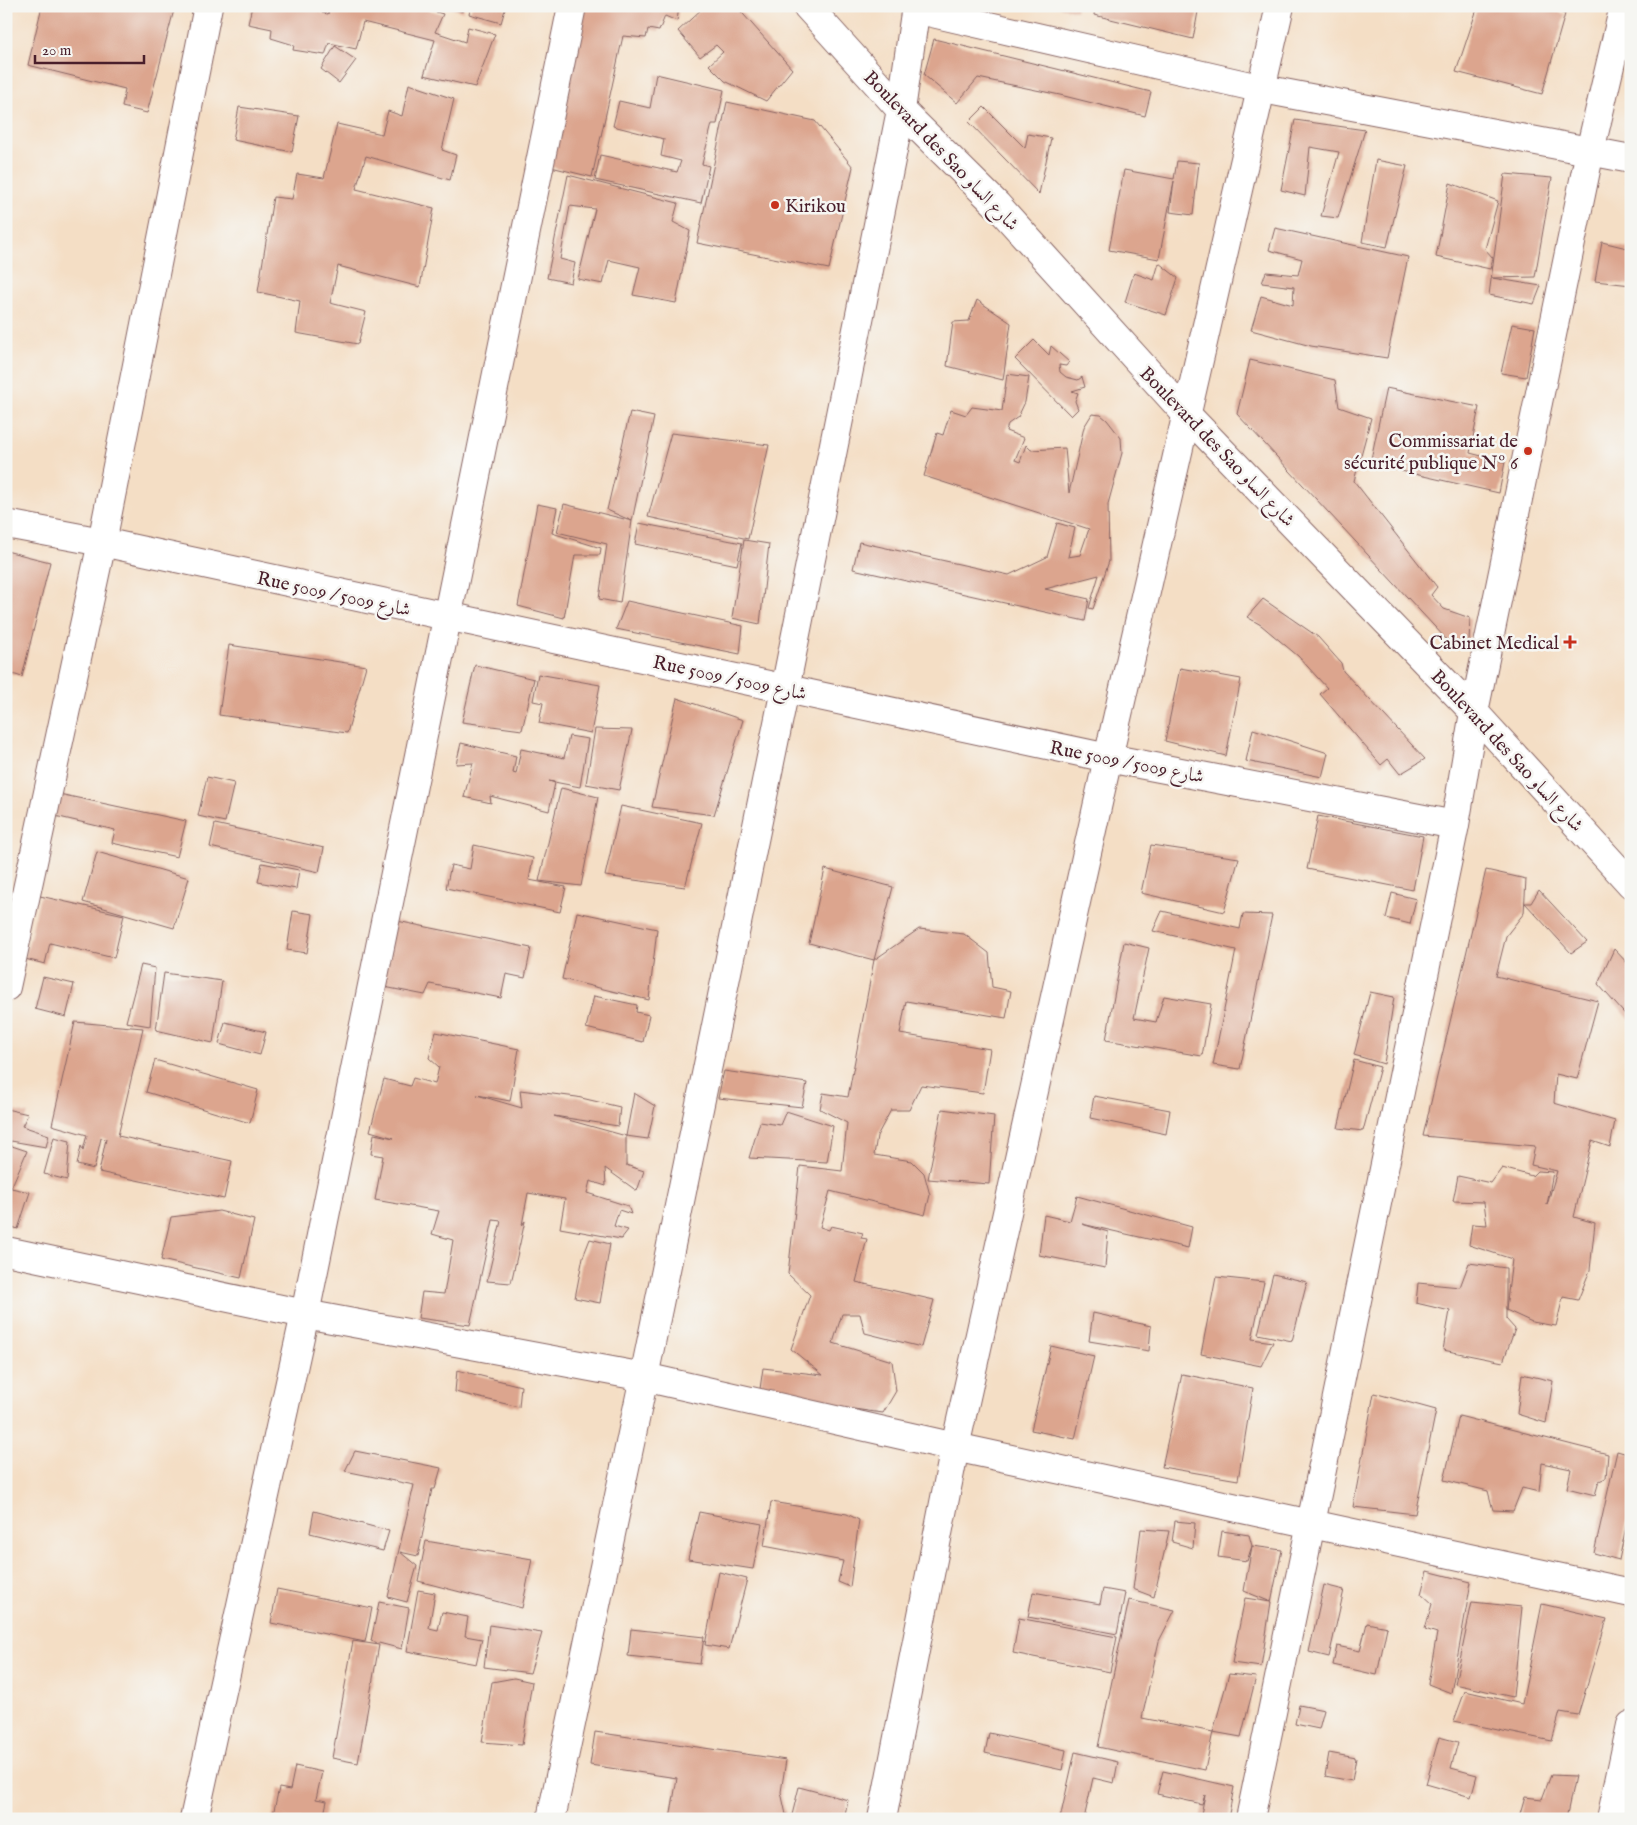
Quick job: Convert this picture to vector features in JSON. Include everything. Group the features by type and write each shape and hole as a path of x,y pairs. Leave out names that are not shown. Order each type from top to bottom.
{"street":[{"path":"6,987 102,542 208,6"},
{"path":"194,1819 305,1314 572,6"},
{"name":"Boulevard des Sao شارع الساو","path":"807,6 901,110 997,205 1187,415 1474,712 1631,884"},
{"path":"882,1819 956,1447 1108,758 1263,88 1280,6"},
{"path":"1250,1819 1455,825 1474,712 1590,151 1624,6"},
{"path":"550,1819 644,1377 785,689 901,110 916,8 1263,88 1631,159"},
{"name":"Rue 5009 / شارع 5009","path":"6,524 102,542 1108,758 1455,825"},
{"path":"6,1251 305,1314 644,1377 956,1447 1631,1593"},
{"path":"1611,1819 1631,1725"}],"building":[{"path":"42,6 175,6 147,113 122,107 125,89 28,65"},
{"path":"252,6 323,6 322,13 328,14 330,6 416,6 443,14 435,32 465,42 468,27 495,34 475,87 424,75 435,40 363,22 356,49 329,43 325,55 293,50 294,45 271,38 272,29 248,24"},
{"path":"446,6 464,6 463,12"},
{"path":"472,6 506,6 501,23 469,14"},
{"path":"584,6 604,9 605,6 679,6 677,21 665,16 659,31 648,29 646,38 623,36 592,177 551,167"},
{"path":"705,6 736,6 792,69 766,101 725,81 709,65 723,52 716,45 700,57 678,31"},
{"path":"1056,6 1077,6 1076,11"},
{"path":"1095,6 1199,6 1193,39 1094,15"},
{"path":"1478,6 1543,6 1565,14 1542,94 1456,72"},
{"path":"934,39 1151,92 1145,116 1060,95 978,78 957,103 924,75"},
{"path":"335,46 356,60 339,83 321,69"},
{"path":"656,74 724,90 717,124 712,124 702,164 709,166 701,203 595,180 600,155 677,172 681,161 661,156 664,139 613,126 619,101 650,108"},
{"path":"409,84 454,99 442,150 456,155 450,180 366,156 356,189 434,208 420,287 338,266 330,303 366,312 358,344 296,333 300,301 258,292 273,197 292,199 297,174 324,178 337,124 382,134 388,111 402,116"},
{"name":"Kirikou","path":"727,102 815,121 853,167 829,269 697,243"},
{"path":"239,107 299,116 292,152 233,140"},
{"path":"984,107 1025,148 1028,134 1051,138 1039,194 969,122"},
{"path":"1295,120 1365,130 1338,218 1321,216 1339,152 1310,147 1305,196 1281,190"},
{"path":"1376,160 1407,166 1387,247 1362,242"},
{"path":"1177,161 1199,163 1193,215 1170,212 1174,181 1159,259 1109,250 1124,170 1174,179"},
{"path":"1505,174 1552,178 1535,277 1492,278 1541,286 1534,304 1489,295"},
{"path":"568,175 678,203 673,222 690,231 676,303 633,295 640,267 609,260 603,284 578,279 595,209 570,206 560,259 575,263 571,283 547,278"},
{"path":"1450,183 1498,201 1485,249 1493,258 1490,269 1436,257"},
{"path":"1275,228 1408,257 1387,358 1311,346 1251,330 1261,296 1293,305 1294,287 1262,283 1266,272 1298,275 1302,259 1269,250"},
{"path":"1602,242 1631,249 1631,285 1595,281"},
{"path":"1159,263 1178,278 1166,315 1125,302 1134,273 1154,280"},
{"path":"977,300 1011,323 1003,380 947,366 953,322 969,321"},
{"path":"1512,324 1535,328 1526,377 1501,373"},
{"path":"1034,340 1049,355 1051,346 1069,362 1066,366 1059,365 1060,372 1066,377 1078,380 1082,377 1085,387 1072,391 1078,393 1075,401 1078,409 1071,416 1015,359"},
{"path":"1250,360 1335,380 1339,407 1371,418 1354,481 1437,587 1431,595 1444,609 1470,618 1469,642 1447,640 1237,414"},
{"path":"1007,374 1029,377 1025,402 1018,417 1008,424 1006,431 1024,438 1015,460 1020,462 1026,445 1031,450 1065,448 1069,493 1084,427 1092,414 1101,415 1121,438 1122,453 1108,504 1109,561 1093,609 1089,608 1099,575 1045,589 1089,599 1085,621 853,569 859,542 1009,575 1047,557 1057,523 1075,528 1068,557 1080,555 1089,529 924,476 937,433 943,435 951,410 966,415 972,407 1002,411"},
{"path":"1386,388 1479,407 1470,453 1505,462 1499,493 1370,464"},
{"path":"630,412 654,417 632,521 607,510"},
{"path":"671,433 769,445 748,539 648,517"},
{"path":"537,504 557,508 552,533 601,548 600,555 575,555 564,618 518,606"},
{"path":"564,504 632,521 620,603 599,599 607,544 557,532"},
{"path":"639,523 742,543 737,565 635,544"},
{"path":"744,540 769,544 760,624 732,618"},
{"path":"6,551 50,562 22,677 6,672"},
{"path":"1263,599 1318,637 1341,663 1343,671 1425,759 1400,774 1388,759 1381,765 1320,694 1327,688 1298,656 1261,625 1247,617"},
{"path":"627,601 743,626 740,654 616,629"},
{"path":"229,645 366,666 347,733 219,715"},
{"path":"475,665 534,679 522,730 462,722"},
{"path":"1180,668 1241,679 1226,756 1165,741"},
{"path":"538,674 600,685 591,733 539,723 543,703 533,701"},
{"path":"677,698 743,720 714,815 652,807"},
{"path":"595,729 632,730 619,790 586,784"},
{"path":"1253,729 1328,753 1322,777 1246,761"},
{"path":"569,736 588,739 580,787 549,781 555,783 549,811 490,796 491,803 464,797 473,763 456,764 461,743 516,756 513,773 516,774 521,749 564,758"},
{"path":"207,777 234,783 225,822 198,816"},
{"path":"561,788 598,797 581,886 539,881"},
{"path":"59,794 186,821 177,857 112,843 115,830 55,816"},
{"path":"621,806 702,823 685,887 605,876"},
{"path":"1318,816 1423,836 1413,890 1307,869"},
{"path":"215,824 324,848 319,872 210,847"},
{"path":"474,845 533,858 529,880 566,887 560,912 446,888 451,865 470,869"},
{"path":"1151,845 1239,858 1224,912 1141,893"},
{"path":"97,852 189,878 174,928 83,902"},
{"path":"262,863 299,870 296,889 258,882"},
{"path":"825,869 893,887 874,960 809,943"},
{"path":"1486,870 1526,879 1524,913 1506,936 1496,976 1598,1001 1577,1079 1556,1074 1554,1103 1615,1121 1610,1147 1592,1141 1574,1217 1595,1223 1590,1270 1578,1300 1563,1297 1556,1326 1532,1322 1506,1310 1512,1259 1469,1245 1472,1224 1487,1225 1484,1202 1453,1201 1458,1176 1491,1183 1502,1168 1532,1176 1537,1171 1553,1172 1547,1205 1557,1171 1531,1165 1535,1146 1423,1136"},
{"path":"1539,890 1587,942 1571,953 1525,903 1531,903"},
{"path":"1392,893 1416,899 1410,924 1386,918"},
{"path":"40,896 124,915 114,958 50,943 45,964 25,959"},
{"path":"293,911 313,914 307,953 287,950"},
{"path":"1162,911 1240,929 1243,914 1272,915 1240,1069 1213,1065 1236,950 1153,931"},
{"path":"577,912 657,929 649,1000 562,979"},
{"path":"392,920 531,948 525,978 506,974 501,998 430,984 425,995 379,986"},
{"path":"919,929 964,934 989,953 992,987 1011,991 1006,1018 906,1001 900,1034 990,1049 983,1093 921,1085 909,1110 891,1110 877,1136 874,1155 912,1161 924,1173 930,1195 925,1215 830,1191 820,1227 829,1230 831,1226 863,1233 861,1238 867,1239 856,1282 934,1300 921,1347 865,1333 860,1314 842,1314 833,1343 892,1361 896,1391 883,1413 759,1396 763,1368 823,1375 791,1349 810,1295 788,1274 800,1166 842,1171 847,1123 820,1109 823,1093 848,1097 874,960"},
{"path":"1124,942 1149,948 1134,1018 1156,1022 1164,996 1211,1004 1202,1056 1106,1040"},
{"path":"1614,949 1631,967 1631,1021 1598,984"},
{"path":"141,965 155,968 150,1026 126,1022"},
{"path":"164,973 222,981 213,1043 156,1030"},
{"path":"43,977 74,984 66,1017 35,1009"},
{"path":"1370,992 1394,997 1384,1064 1354,1055"},
{"path":"594,996 637,1005 636,1012 649,1015 643,1042 586,1028"},
{"path":"75,1022 143,1028 118,1136 232,1161 224,1199 99,1172 106,1139 101,1138 94,1169 77,1165 81,1146 83,1150 87,1135 52,1125"},
{"path":"225,1022 266,1032 260,1055 219,1044"},
{"path":"436,1032 519,1049 510,1101 477,1095 522,1108 520,1090 577,1097 620,1107 618,1126 554,1116 626,1136 626,1165 644,1171 637,1191 605,1168 606,1186 590,1181 587,1193 628,1206 631,1214 619,1210 614,1226 628,1230 621,1239 560,1228 565,1199 528,1193 522,1225 525,1221 511,1283 487,1281 501,1221 493,1220 470,1325 418,1318 422,1292 444,1294 453,1240 432,1234 439,1211 375,1200 383,1156 371,1154 374,1134 394,1138 370,1131 384,1079 410,1086 413,1078 435,1084 439,1067 429,1058"},
{"path":"155,1060 258,1090 250,1123 146,1092"},
{"path":"1354,1060 1380,1067 1363,1131 1338,1128"},
{"path":"724,1071 807,1083 802,1107 718,1098"},
{"path":"634,1093 655,1106 648,1139 626,1136"},
{"path":"1094,1096 1170,1110 1166,1134 1090,1118"},
{"path":"6,1109 28,1114 22,1126 49,1135 46,1147 11,1141 9,1145 27,1151 11,1188 30,1192 18,1229 6,1225"},
{"path":"942,1109 994,1116 989,1184 928,1179"},
{"path":"786,1111 833,1126 827,1162 749,1158 760,1122 780,1125"},
{"path":"54,1137 70,1141 67,1180 44,1174"},
{"path":"1077,1196 1192,1227 1188,1248 1082,1224 1108,1232 1105,1268 1039,1255 1044,1215 1070,1221"},
{"path":"219,1211 254,1220 241,1278 161,1260 171,1217"},
{"path":"590,1239 610,1244 600,1303 575,1298 583,1257"},
{"path":"1469,1263 1506,1268 1506,1319 1515,1329 1503,1362 1443,1350 1450,1311 1416,1303 1418,1283 1460,1287"},
{"path":"1273,1274 1307,1282 1292,1341 1258,1334"},
{"path":"1216,1277 1264,1282 1252,1339 1273,1342 1261,1366 1201,1354"},
{"path":"1093,1313 1151,1326 1149,1351 1089,1341"},
{"path":"1051,1346 1094,1356 1075,1439 1031,1430"},
{"path":"457,1370 521,1386 519,1407 455,1392"},
{"path":"1182,1374 1253,1388 1238,1480 1162,1467"},
{"path":"1522,1374 1553,1381 1546,1423 1517,1414"},
{"path":"1374,1393 1436,1410 1415,1514 1353,1507"},
{"path":"1459,1416 1608,1454 1606,1478 1599,1481 1595,1495 1567,1488 1571,1469 1542,1463 1539,1492 1522,1488 1513,1511 1493,1510 1488,1491 1444,1480"},
{"path":"355,1451 441,1468 435,1489 432,1489 418,1556 400,1552 417,1566 407,1602 388,1597 414,1485 345,1471"},
{"path":"1617,1451 1631,1455 1631,1503 1619,1560 1594,1553"},
{"path":"771,1502 847,1514 859,1520 850,1587 838,1582 843,1561 764,1546"},
{"path":"314,1511 389,1531 383,1551 310,1533"},
{"path":"699,1512 762,1524 753,1569 688,1559"},
{"path":"1175,1521 1195,1523 1193,1548 1172,1542"},
{"path":"1141,1529 1169,1531 1154,1597 1133,1589"},
{"path":"1222,1531 1249,1535 1252,1546 1247,1561 1218,1557"},
{"path":"426,1541 532,1559 522,1608 418,1581"},
{"path":"1252,1546 1282,1550 1271,1602 1244,1591"},
{"path":"1427,1571 1471,1582 1451,1693 1428,1684 1437,1633 1425,1629 1432,1604 1421,1594"},
{"path":"719,1572 747,1579 729,1649 705,1645"},
{"path":"1324,1585 1344,1590 1329,1657 1309,1652"},
{"path":"277,1589 372,1608 365,1642 271,1623"},
{"path":"1103,1589 1125,1593 1117,1634 1028,1617 1033,1592 1100,1604"},
{"path":"418,1590 435,1593 429,1628 438,1630 442,1612 468,1617 465,1636 482,1639 476,1664 407,1651"},
{"path":"1245,1598 1271,1602 1261,1667 1232,1663"},
{"path":"1129,1600 1175,1610 1159,1641 1142,1718 1213,1732 1205,1770 1098,1747"},
{"path":"379,1602 409,1608 402,1649 371,1641"},
{"path":"1472,1602 1522,1607 1513,1697 1455,1684"},
{"path":"1542,1604 1607,1619 1578,1715 1560,1712 1552,1741 1454,1721 1465,1691 1522,1704"},
{"path":"1019,1618 1117,1637 1110,1672 1013,1653"},
{"path":"1367,1623 1387,1627 1377,1675 1333,1665 1337,1646 1360,1651"},
{"path":"489,1625 542,1633 530,1673 484,1667"},
{"path":"631,1629 704,1637 700,1664 628,1656"},
{"path":"353,1641 379,1645 358,1763 332,1758"},
{"path":"1229,1674 1256,1677 1241,1737 1213,1732"},
{"path":"514,1678 532,1682 522,1745 482,1742 492,1682"},
{"path":"1299,1705 1324,1710 1319,1729 1295,1724"},
{"path":"595,1732 786,1760 781,1792 787,1819 670,1819 677,1778 590,1765"},
{"path":"989,1733 1066,1750 1062,1770 985,1753"},
{"path":"1439,1737 1458,1742 1451,1768 1477,1775 1471,1797 1426,1784"},
{"path":"1075,1752 1118,1762 1114,1783 1093,1778 1084,1819 1060,1819"},
{"path":"1329,1753 1356,1758 1352,1781 1325,1776"},
{"path":"295,1766 322,1772 316,1799 327,1801 323,1819 272,1819 279,1788 290,1790"},
{"path":"1163,1771 1234,1787 1228,1819 1200,1819 1205,1795 1202,1804 1157,1794"},
{"path":"1551,1775 1575,1776 1566,1819 1519,1818 1525,1797 1542,1799"},
{"path":"799,1787 848,1800 844,1819 791,1819"}],"place":[{"name":"Kirikou","path":"775,205"},
{"name":"Commissariat de sécurité publique Nº 6","path":"1528,451"},
{"name":"Cabinet Medical","path":"1570,642"}]}
